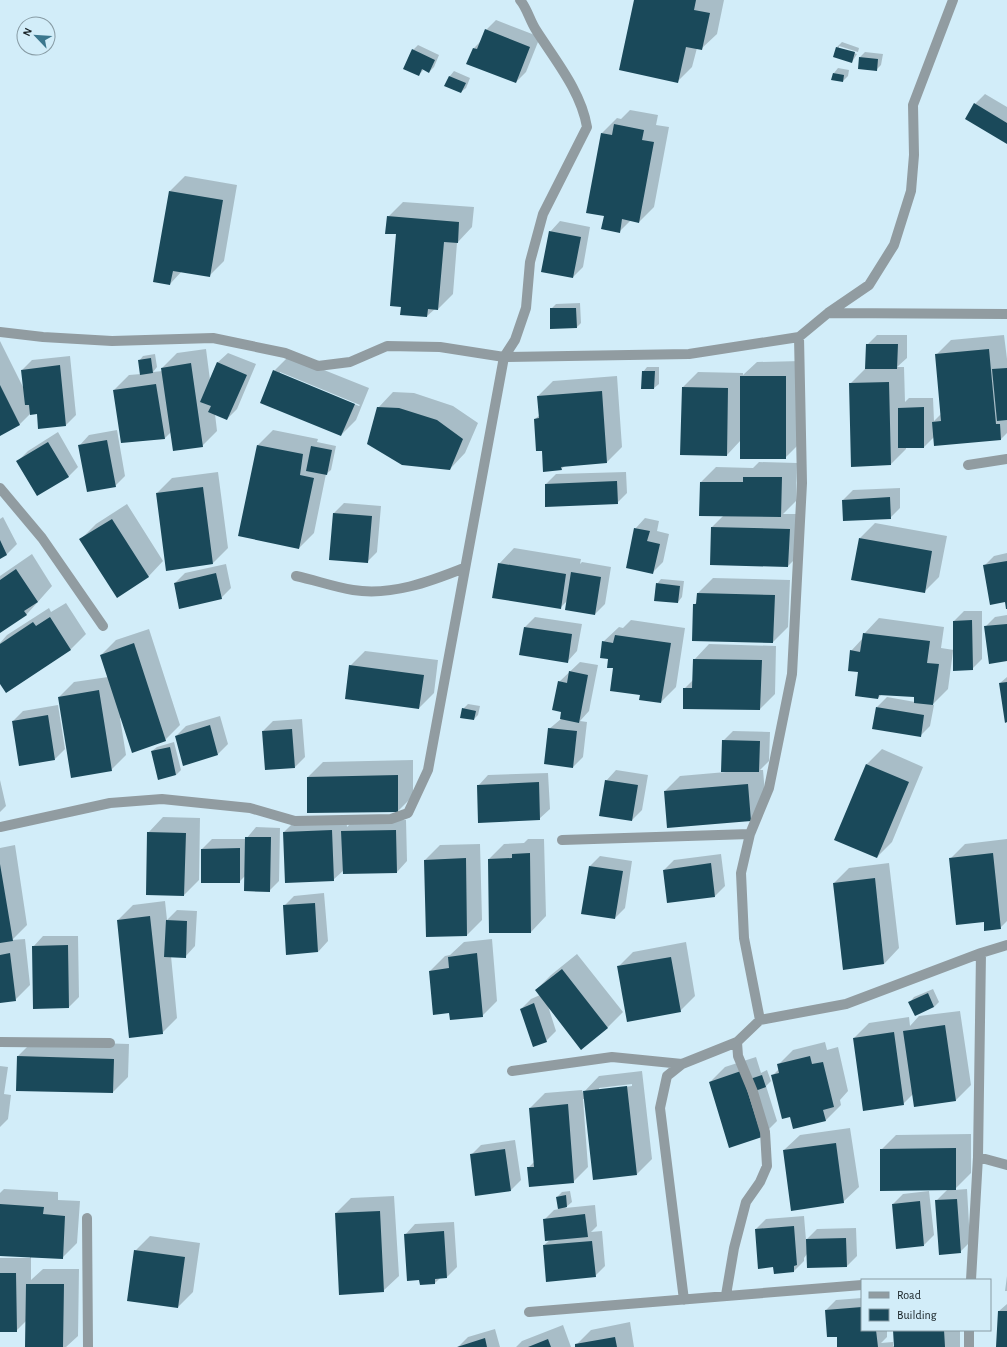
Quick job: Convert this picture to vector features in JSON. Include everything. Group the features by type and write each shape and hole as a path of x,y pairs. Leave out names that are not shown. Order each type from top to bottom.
{"street":[{"path":"0,827 110,804 162,799 250,808 296,820 391,819 408,813 428,770 504,357 515,340 526,308 530,262 543,214 587,127 585,111 568,79 534,28 520,0"},
{"path":"0,332 43,337 112,341 213,338 285,353 318,366 350,362 387,346 440,347 504,357 689,354 799,336 828,313 869,285 894,245 911,191 914,155 913,105 953,0"},
{"path":"828,313 1007,314"},
{"path":"760,1020 744,938 740,873 750,834 769,788 792,674 802,483 799,336"},
{"path":"968,465 1007,460"},
{"path":"0,488 42,538 103,626"},
{"path":"296,576 354,590 387,590 427,583 464,568"},
{"path":"562,840 750,834"},
{"path":"684,1300 660,1108 667,1076 682,1064 737,1042 760,1020 846,1004 981,952 1007,945"},
{"path":"971,1279 978,1158 981,952"},
{"path":"0,1042 110,1043"},
{"path":"726,1295 734,1248 746,1202 760,1182 767,1166 765,1132 753,1092 738,1056 737,1042"},
{"path":"512,1071 612,1057 682,1064"},
{"path":"978,1158 1007,1165"},
{"path":"87,1218 88,1347"},
{"path":"529,1312 658,1300 684,1300 726,1295 861,1285"},
{"path":"969,1331 969,1347"}],"building":[{"path":"634,0 696,0 694,10 710,13 702,50 686,47 678,83 619,70"},
{"path":"485,29 530,47 516,83 466,64 473,48 477,49"},
{"path":"836,47 855,52 852,63 833,57"},
{"path":"412,49 435,60 429,73 422,69 419,76 403,69"},
{"path":"859,57 878,59 877,71 858,69"},
{"path":"833,73 844,75 843,82 831,80"},
{"path":"449,76 466,83 461,93 444,86"},
{"path":"974,103 1007,123 1007,144 965,119"},
{"path":"614,124 644,130 642,140 654,142 639,223 622,219 620,233 601,229 604,216 586,213 601,133 612,135"},
{"path":"169,191 223,200 210,277 173,271 170,285 153,282"},
{"path":"387,216 459,222 458,243 444,242 438,310 428,309 427,317 400,315 401,307 390,306 396,234 385,234"},
{"path":"549,231 581,237 573,278 541,272"},
{"path":"550,308 576,308 577,328 550,329"},
{"path":"866,344 898,344 897,369 865,369"},
{"path":"989,349 996,424 1000,424 1001,440 934,446 932,422 941,421 935,354"},
{"path":"151,358 153,373 140,375 138,360"},
{"path":"217,362 247,375 227,420 208,412 211,406 200,402"},
{"path":"191,363 203,447 173,451 161,368"},
{"path":"60,365 66,426 38,429 37,414 30,415 29,405 25,405 21,370"},
{"path":"1007,368 1007,420 997,421 992,369"},
{"path":"273,370 355,404 341,436 260,403"},
{"path":"642,371 655,371 654,389 641,389"},
{"path":"740,376 786,376 786,459 740,459"},
{"path":"889,382 891,465 851,467 849,383"},
{"path":"156,384 165,439 121,443 113,390"},
{"path":"0,385 20,425 0,436"},
{"path":"682,387 728,388 727,456 680,455"},
{"path":"602,391 607,463 561,467 562,470 543,472 542,451 536,451 534,419 539,418 537,396"},
{"path":"377,407 399,408 437,420 463,439 450,470 402,465 367,444"},
{"path":"924,407 924,448 898,448 898,408"},
{"path":"107,440 116,487 87,492 78,445"},
{"path":"48,442 69,477 37,496 16,461"},
{"path":"257,445 303,454 300,475 314,478 299,549 238,536"},
{"path":"311,446 332,450 327,475 306,471"},
{"path":"743,477 782,477 781,517 699,516 700,482 743,482"},
{"path":"617,481 618,504 545,507 545,484"},
{"path":"203,487 213,564 166,571 156,493"},
{"path":"890,497 891,519 843,521 842,500"},
{"path":"333,513 372,516 368,563 329,560"},
{"path":"112,519 149,577 117,598 79,539"},
{"path":"711,527 790,529 788,567 710,565"},
{"path":"634,528 650,531 647,541 660,544 653,574 626,568"},
{"path":"859,538 932,551 925,593 851,580"},
{"path":"0,540 7,555 0,559"},
{"path":"1007,561 1006,609 1005,602 990,605 983,565"},
{"path":"498,563 566,574 561,609 492,598"},
{"path":"16,569 38,602 24,611 27,615 0,633 0,580"},
{"path":"571,572 601,577 595,615 565,610"},
{"path":"216,573 222,599 179,609 174,583"},
{"path":"656,583 680,586 678,603 654,601"},
{"path":"697,593 775,595 773,643 692,641 693,604 696,604"},
{"path":"50,617 71,650 6,693 0,684 0,644 33,622 36,626"},
{"path":"972,620 973,670 953,671 953,621"},
{"path":"1007,624 1007,661 989,664 984,626"},
{"path":"524,627 572,634 568,663 519,655"},
{"path":"863,633 930,641 927,663 939,664 933,705 914,703 914,697 879,695 878,699 855,696 858,672 848,671 850,650 860,652"},
{"path":"615,635 671,643 661,703 639,700 640,695 610,691 613,668 607,668 608,659 600,658 602,641 613,643"},
{"path":"134,643 166,741 132,753 100,655"},
{"path":"693,659 762,660 760,710 683,709 683,688 692,688"},
{"path":"349,665 424,675 419,709 345,699"},
{"path":"569,671 588,675 579,723 560,719 561,712 552,710 558,681 567,683"},
{"path":"1007,682 1007,722 1005,723 999,683"},
{"path":"99,690 112,771 71,778 58,697"},
{"path":"876,707 924,715 921,737 872,729"},
{"path":"462,708 476,711 474,720 460,718"},
{"path":"48,715 55,760 19,766 12,721"},
{"path":"210,725 218,755 183,766 175,736"},
{"path":"548,728 577,731 573,768 544,764"},
{"path":"292,729 295,768 265,770 262,731"},
{"path":"722,740 760,741 759,772 721,772"},
{"path":"170,747 176,775 158,780 151,751"},
{"path":"866,764 909,782 877,858 834,840"},
{"path":"398,775 398,812 307,813 307,777"},
{"path":"605,780 638,785 632,821 599,816"},
{"path":"539,782 540,820 478,823 477,785"},
{"path":"748,784 751,821 667,828 664,791"},
{"path":"332,830 334,881 285,883 283,832"},
{"path":"396,830 397,873 343,874 341,831"},
{"path":"147,832 186,833 184,896 146,895"},
{"path":"245,837 271,837 270,892 244,891"},
{"path":"240,848 240,883 201,883 201,849"},
{"path":"530,853 531,933 489,933 488,859 512,858 512,854"},
{"path":"993,853 1001,929 984,931 984,922 956,925 949,858"},
{"path":"466,858 467,936 426,937 424,860"},
{"path":"711,863 715,897 667,903 663,870"},
{"path":"0,864 13,941 0,943"},
{"path":"589,866 623,871 615,919 581,914"},
{"path":"875,878 884,964 843,970 833,883"},
{"path":"315,903 318,952 286,955 283,905"},
{"path":"150,916 163,1034 129,1038 117,920"},
{"path":"166,920 187,921 186,958 164,957"},
{"path":"68,945 69,1008 33,1009 32,946"},
{"path":"10,953 16,1001 0,1003 0,955"},
{"path":"477,953 483,1017 450,1020 449,1013 433,1015 429,971 449,968 448,957"},
{"path":"671,957 681,1012 627,1022 617,966"},
{"path":"562,969 608,1028 581,1050 535,990"},
{"path":"928,993 934,1007 915,1016 908,1002"},
{"path":"534,1003 547,1042 533,1047 520,1009"},
{"path":"945,1025 956,1101 914,1107 903,1031"},
{"path":"894,1032 904,1105 863,1111 853,1038"},
{"path":"17,1056 114,1059 113,1093 16,1091"},
{"path":"810,1056 812,1064 823,1062 834,1107 823,1110 826,1121 793,1129 790,1117 782,1119 771,1075 779,1073 777,1064"},
{"path":"741,1071 762,1137 729,1148 709,1082"},
{"path":"762,1075 766,1087 755,1091 750,1079"},
{"path":"627,1086 637,1175 593,1180 583,1091"},
{"path":"568,1104 574,1183 529,1187 527,1167 534,1167 529,1108"},
{"path":"836,1143 844,1203 791,1211 783,1150"},
{"path":"956,1148 956,1190 880,1191 880,1149"},
{"path":"505,1149 511,1191 475,1196 470,1154"},
{"path":"566,1195 567,1207 558,1209 556,1197"},
{"path":"957,1199 961,1253 939,1255 935,1200"},
{"path":"920,1201 924,1246 896,1249 892,1204"},
{"path":"0,1204 44,1207 43,1214 65,1216 63,1259 0,1256"},
{"path":"380,1211 384,1292 339,1295 335,1213"},
{"path":"585,1214 588,1237 545,1241 543,1219"},
{"path":"794,1226 797,1265 794,1266 794,1272 774,1274 773,1267 758,1269 755,1229"},
{"path":"444,1231 447,1278 435,1279 435,1284 420,1285 419,1280 407,1281 404,1234"},
{"path":"846,1238 847,1267 807,1268 806,1239"},
{"path":"592,1241 596,1277 546,1282 543,1245"},
{"path":"134,1250 185,1257 178,1308 127,1301"},
{"path":"0,1273 16,1273 17,1332 0,1332"},
{"path":"26,1284 64,1284 63,1347 25,1347"},
{"path":"861,1307 861,1331 876,1331 878,1347 837,1347 837,1337 827,1337 825,1310"},
{"path":"998,1311 1007,1311 1007,1347 996,1347"},
{"path":"893,1331 944,1331 945,1347 894,1347"},
{"path":"615,1337 617,1347 575,1347 575,1344"},
{"path":"485,1338 487,1347 457,1347"},
{"path":"548,1339 551,1347 528,1347"}]}
